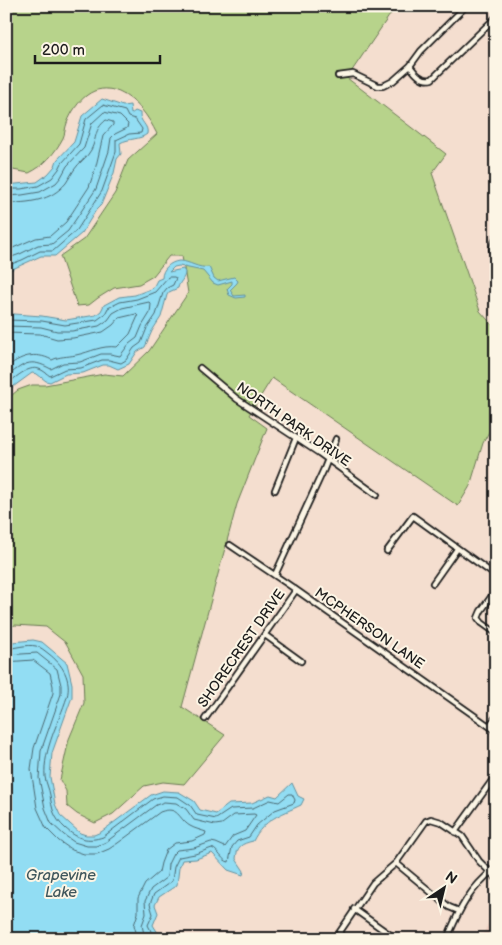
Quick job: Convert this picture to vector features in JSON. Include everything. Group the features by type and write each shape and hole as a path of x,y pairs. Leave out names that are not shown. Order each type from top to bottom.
{"street":[{"path":"338,76 353,74 383,86 393,81 410,66 421,51 466,6"},
{"path":"410,66 420,77 428,80 432,78 496,16"},
{"path":"496,237 492,249 496,266"},
{"name":"NORTH PARK DRIVE","path":"200,368 237,399 378,495"},
{"path":"275,490 296,438"},
{"path":"275,575 336,439"},
{"path":"387,551 412,516 496,576"},
{"name":"MCPHERSON LANE","path":"230,545 496,731"},
{"path":"433,583 457,549"},
{"name":"SHORECREST DRIVE","path":"205,719 296,590"},
{"path":"496,590 478,618 496,632"},
{"path":"265,634 300,661"},
{"path":"490,726 496,717"},
{"path":"455,832 496,775"},
{"path":"334,939 373,883 396,863 426,821 431,818 436,819 467,842 479,860 496,878"},
{"path":"396,863 459,911"},
{"path":"446,939 459,911 474,887 496,867"},
{"path":"354,909 396,939"}],"shaded area":[{"path":"494,911 496,912 496,939 481,939"}],"green space":[{"path":"6,6 396,6 347,78 446,154 432,173 480,311 496,329 496,419 483,443 470,486 458,506 272,378 249,415 267,428 237,504 182,707 225,735 184,784 163,782 144,786 113,814 95,823 77,814 67,806 66,791 60,780 69,739 84,703 83,674 66,643 46,627 15,625 6,628 6,400 18,390 32,385 45,385 104,374 123,376 149,351 188,293 182,256 169,256 153,276 139,284 114,288 89,305 77,306 60,256 84,239 115,193 128,160 157,134 146,115 131,99 119,92 102,89 87,95 75,107 67,123 63,138 53,154 44,163 29,173 13,170 6,171"}],"water":[{"path":"102,99 123,106 130,105 131,114 135,111 140,113 141,119 147,128 147,134 120,143 121,154 117,159 114,173 101,205 82,233 55,256 41,256 6,272 6,185 37,182 48,174 55,166 57,160 74,142 82,116"},
{"path":"179,261 201,267 209,267 214,278 218,281 234,277 238,281 230,290 234,296 245,295 245,297 236,298 229,295 227,289 232,284 232,281 218,285 213,283 203,271 179,266 174,267 169,272 183,269 185,272 184,277 178,288 167,295 161,317 145,347 137,352 129,364 118,369 109,365 103,365 83,373 66,374 50,382 32,373 6,392 6,315 42,316 66,320 96,315 104,305 119,297 135,295 153,288 157,280 162,278 167,266"},
{"name":"Grapevine Lake","path":"33,640 42,642 67,663 72,684 72,697 52,753 50,777 55,804 60,815 80,833 94,835 101,832 151,795 163,791 179,792 194,801 200,810 216,814 229,804 252,803 270,795 277,797 292,783 298,796 304,799 301,805 267,823 253,841 239,848 236,859 244,871 243,875 228,870 212,853 196,859 182,860 177,885 159,897 155,905 158,913 153,925 158,933 155,939 6,939 6,644"}]}
